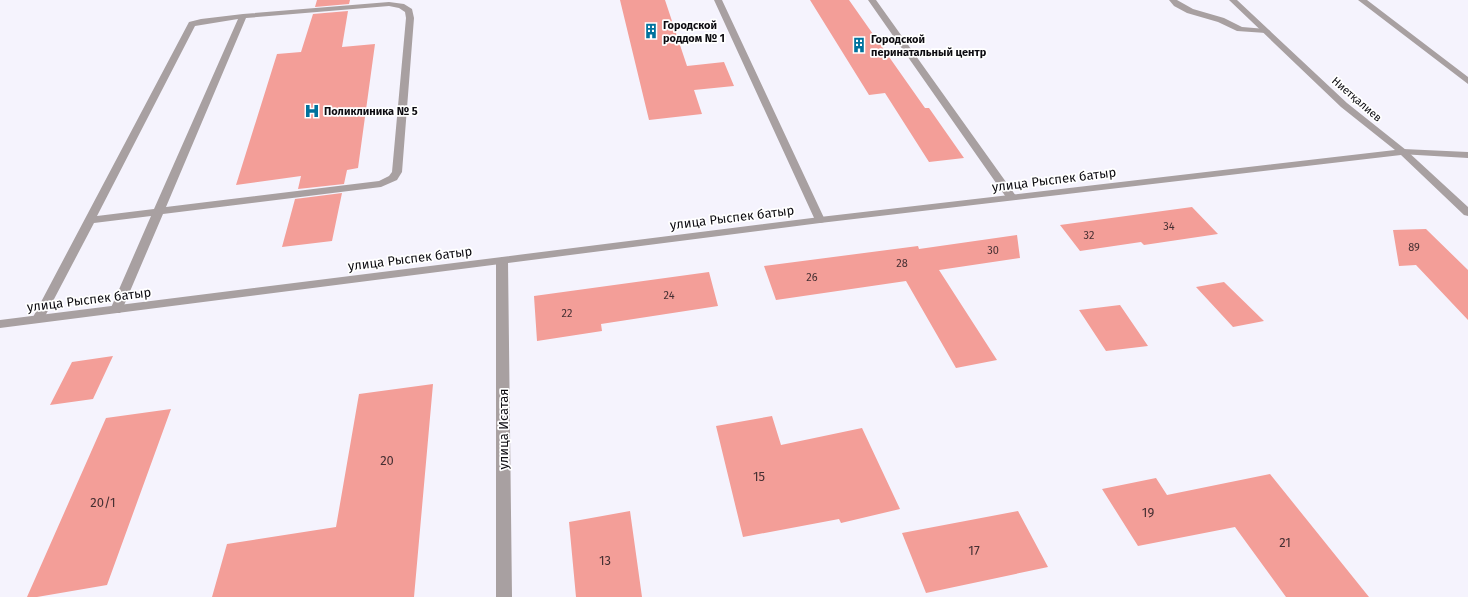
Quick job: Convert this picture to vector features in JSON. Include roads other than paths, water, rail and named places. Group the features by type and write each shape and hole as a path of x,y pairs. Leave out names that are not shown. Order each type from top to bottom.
{"street":[{"path":"718,0 820,220"},
{"path":"872,0 1012,198"},
{"path":"1173,0 1190,11 1221,20 1240,29 1266,31"},
{"name":"Ниетқалиев","path":"1233,0 1344,105 1403,152 1468,213"},
{"path":"1362,0 1468,81"},
{"path":"38,319 192,24 216,18 389,4 401,6 409,11 410,18 397,172 393,178 381,184 90,220"},
{"path":"116,310 243,16"},
{"name":"улица Рыспек батыр","path":"0,324 820,220 1403,152 1468,155"},
{"name":"улица Исатая","path":"502,261 504,597"}],"place":[{"name":"Городской роддом № 1","path":"651,31"},
{"name":"Городской перинатальный центр","path":"859,45"},
{"name":"Поликлиника № 5","path":"312,111"}]}
